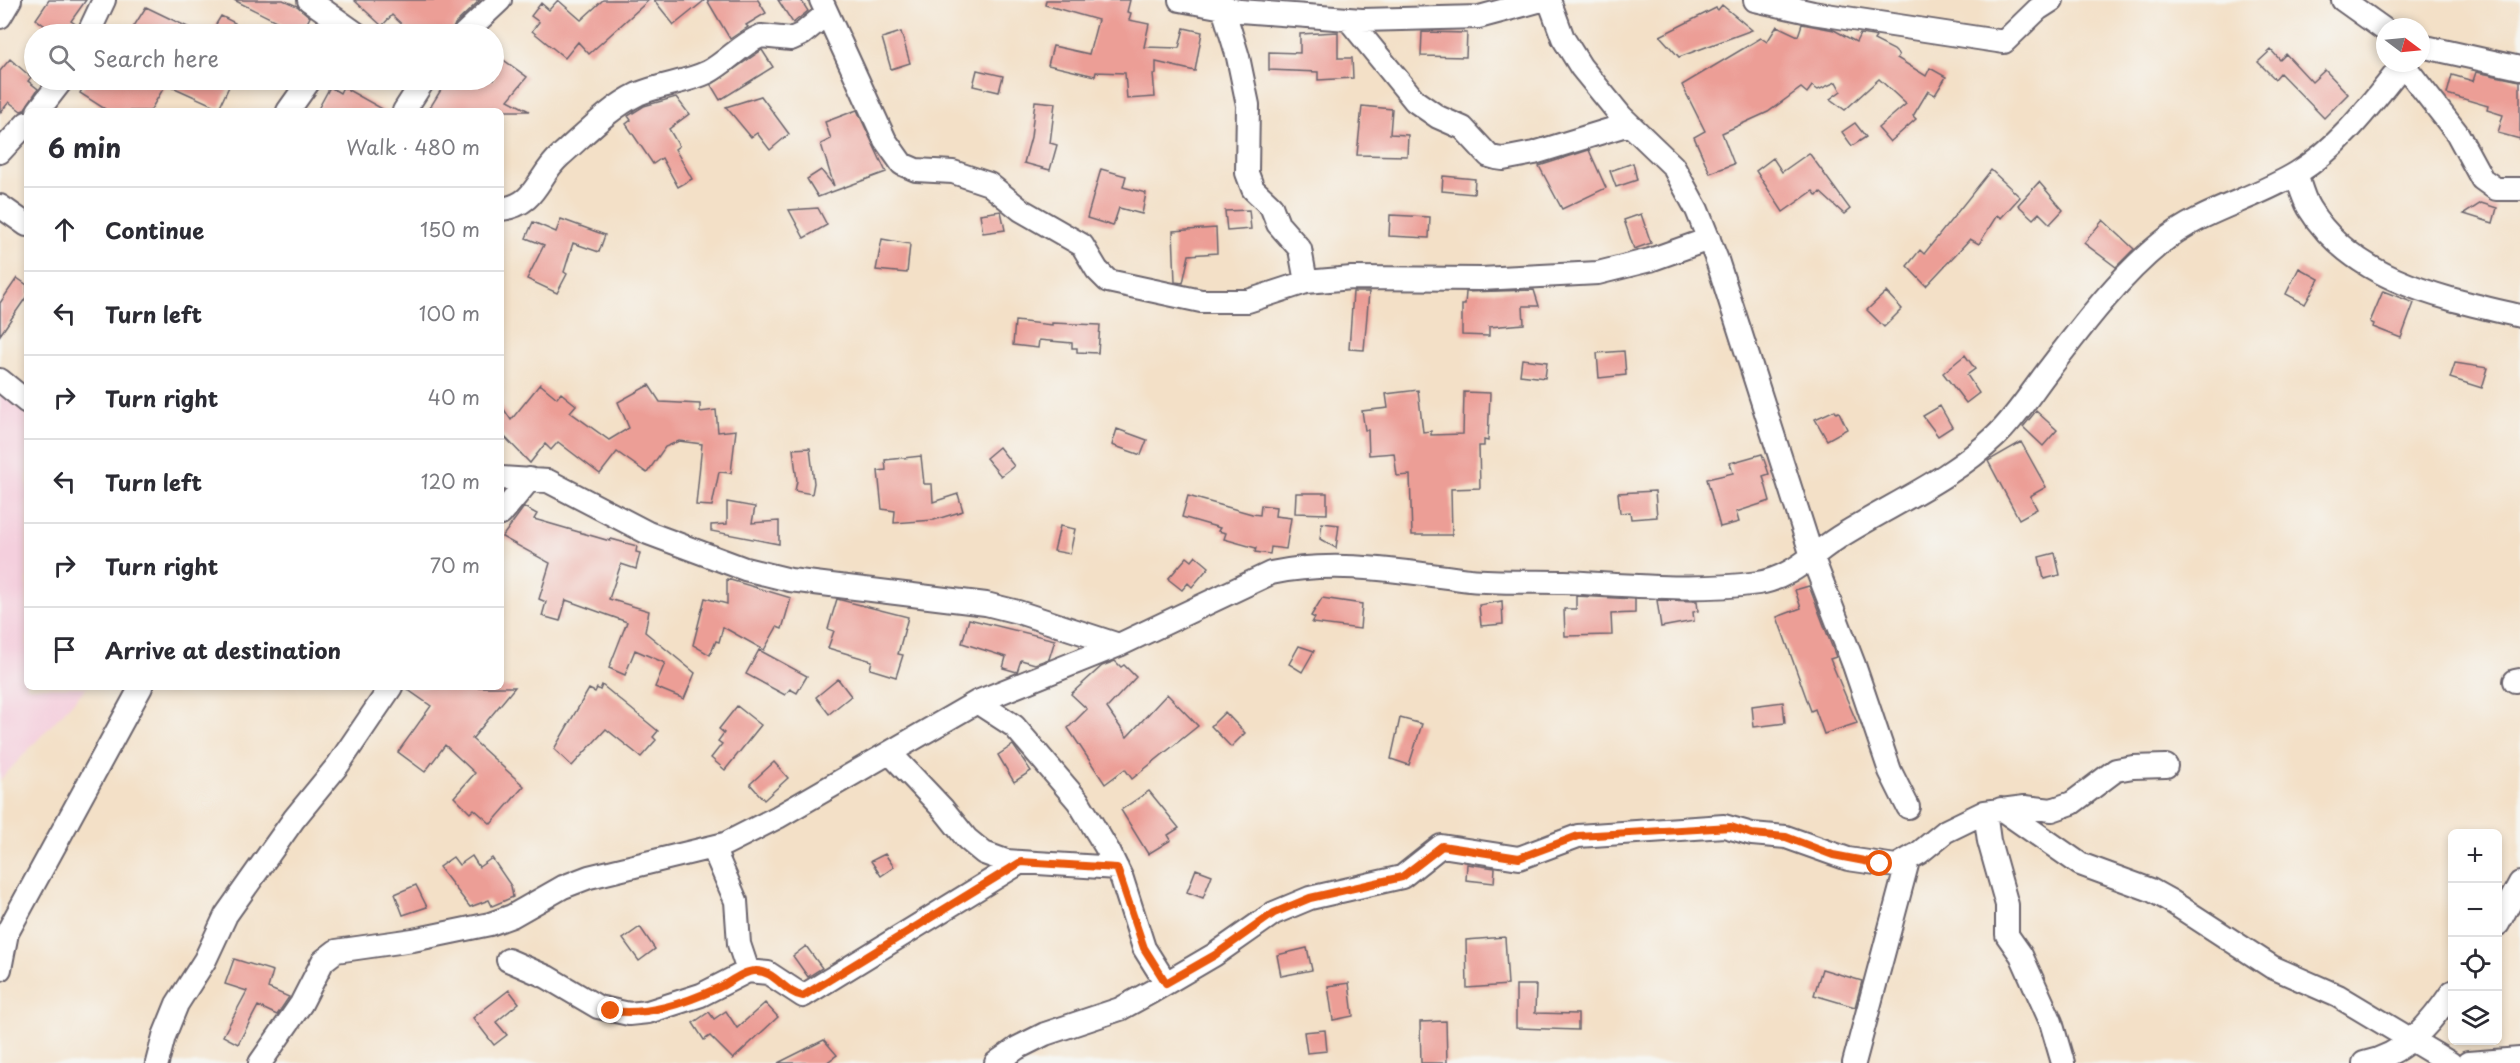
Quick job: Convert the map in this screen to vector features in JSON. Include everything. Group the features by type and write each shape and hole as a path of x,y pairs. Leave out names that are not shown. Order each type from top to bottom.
{"street":[{"path":"0,17 10,0"},
{"path":"93,24 104,0"},
{"path":"309,0 339,24"},
{"path":"475,24 500,0"},
{"path":"1180,0 1223,8 1349,20 1479,17 1542,0"},
{"path":"1549,0 1563,38 1581,67 1629,124 1672,166 1687,188 1709,239 1812,556 1854,665 1890,771 1908,807"},
{"path":"1755,0 1813,13 2004,42 2038,9 2052,0"},
{"path":"2343,0 2376,24"},
{"path":"504,208 513,207 526,199 534,192 557,159 603,118 635,95 683,83 711,70 761,36 791,39 802,34 823,7 885,140 902,164 916,170 953,172 989,184 1030,216 1082,245 1097,270 1108,280 1201,301 1248,301 1306,282 1352,278 1481,279 1598,273 1650,261 1709,239"},
{"path":"1223,8 1246,94 1249,182 1271,206 1278,224 1300,249 1306,282"},
{"path":"1349,20 1415,101 1438,117 1463,128 1489,156 1503,159 1534,153 1629,124"},
{"path":"2430,48 2520,68"},
{"path":"260,1063 300,1004 320,966 336,951 412,940 490,924 512,916 563,886 589,877 713,848 778,817 977,702 1119,645 1271,573 1298,567 1364,567 1475,580 1700,588 1761,582 1784,576 1842,535 1948,475 1996,436 2116,287 2163,241 2205,215 2296,174 2347,132 2397,72"},
{"path":"2411,72 2457,133 2482,179 2496,189 2520,189"},
{"path":"40,108 54,90"},
{"path":"290,108 303,90"},
{"path":"405,108 413,90"},
{"path":"0,152 24,126"},
{"path":"2296,174 2309,207 2327,231 2368,266 2398,281 2435,294 2520,316"},
{"path":"0,206 24,223"},
{"path":"0,380 24,395"},
{"path":"504,477 548,481 648,533 698,554 745,569 790,580 986,604 1119,645"},
{"path":"504,510 530,479"},
{"path":"0,969 4,937 139,690"},
{"path":"157,1063 177,1004 205,960 226,915 294,819 338,765 389,690"},
{"path":"977,702 1014,726 1078,801 1117,868 1144,948 1166,983"},
{"path":"890,753 974,846 995,859 1117,868"},
{"path":"996,1063 1017,1048 1045,1034 1120,1008 1215,955 1246,930 1280,910 1310,898 1402,877 1442,846 1519,858 1578,836 1724,826 1752,834 1786,837 1848,859 1896,866 1908,861 1946,831 1993,811 2025,807 2052,810 2072,802 2116,770 2166,766"},
{"path":"1993,811 2080,864 2160,895 2272,967 2338,996 2411,1042 2450,1063"},
{"path":"1993,811 1989,841 2007,904 2007,935 2021,955 2051,1022 2063,1063"},
{"path":"713,848 736,901 740,952 748,971"},
{"path":"1854,1063 1908,861"},
{"path":"508,960 547,977 598,1007 629,1014 648,1012 701,995 748,971 768,973 789,990 803,996 1021,862"},
{"path":"2502,917 2520,883"},
{"path":"2364,1063 2394,1053 2411,1042 2430,1022 2448,997"},
{"path":"139,1063 170,1022"},
{"path":"2468,1063 2520,1059"}],"shaded area":[{"path":"0,392 24,412 24,690 84,690 0,780"}],"building":[{"path":"49,0 86,0 71,21 76,24 42,24 36,19"},
{"path":"234,0 283,0 297,6 310,17 306,24 282,24"},
{"path":"354,0 480,0 455,24 401,24 392,15 384,24 380,24"},
{"path":"558,0 581,20 603,0 649,0 589,54 578,42 565,58 532,31 539,22 531,16 541,3 549,10"},
{"path":"654,0 705,0 674,25"},
{"path":"707,0 758,0 766,13 746,25 748,27 730,39"},
{"path":"778,0 801,0 808,11 793,23"},
{"path":"1046,0 1130,0 1127,12 1131,13 1129,20 1149,24 1144,47 1179,48 1184,28 1202,32 1195,71 1156,62 1156,74 1153,74 1155,97 1127,99 1125,73 1096,72 1095,76 1048,65 1053,46 1089,54 1098,20 1045,5"},
{"path":"1722,5 1752,30 1679,57 1660,36 1716,8 1718,10"},
{"path":"146,7 181,24 135,24"},
{"path":"221,16 235,23 234,24 216,24"},
{"path":"1802,24 1834,30 1856,42 1860,34 1876,37 1874,40 1899,55 1897,58 1926,76 1930,68 1946,77 1935,95 1928,91 1913,116 1916,119 1890,142 1878,128 1906,104 1879,79 1845,110 1830,99 1841,91 1836,82 1818,90 1812,86 1807,93 1801,88 1768,112 1722,133 1734,164 1710,173 1694,137 1705,131 1682,85 1761,38 1767,42 1777,26 1798,36"},
{"path":"901,32 910,63 891,69 882,38"},
{"path":"1338,32 1338,58 1352,58 1353,78 1318,80 1318,72 1269,70 1269,52 1300,53 1300,34"},
{"path":"1422,32 1467,33 1466,57 1421,56"},
{"path":"762,50 773,67 720,100 711,85"},
{"path":"2271,50 2280,60 2286,54 2312,82 2325,70 2348,94 2324,118 2280,73 2275,79 2258,62"},
{"path":"10,59 24,71 24,90 37,90 24,110 21,111 9,102 0,113 0,71"},
{"path":"504,60 527,77 508,100 529,111 504,111 504,108 430,108 441,90 504,90"},
{"path":"977,70 1003,76 999,92 973,86"},
{"path":"2476,72 2520,81 2520,139 2498,133 2503,115 2487,110 2488,106 2447,94 2452,75 2473,81"},
{"path":"82,90 162,90 152,108 103,108 80,93"},
{"path":"179,90 227,90 219,108"},
{"path":"328,90 340,93 342,90 348,90 381,108 319,108"},
{"path":"761,96 789,134 770,150 757,133 751,137 726,107"},
{"path":"676,97 689,114 669,129 679,146 675,149 692,179 678,187 662,158 653,164 626,124 631,120 628,116 644,106"},
{"path":"1035,101 1055,103 1050,143 1057,145 1050,170 1024,163 1031,137"},
{"path":"1362,106 1392,109 1390,134 1408,135 1407,156 1357,155"},
{"path":"857,110 886,172 818,197 807,179 821,170 834,186 821,144 831,139 825,122"},
{"path":"1855,123 1866,137 1852,146 1842,132"},
{"path":"1589,150 1606,188 1562,209 1539,166"},
{"path":"1809,153 1850,209 1844,214 1820,192 1817,196 1813,191 1783,212 1756,171 1773,158 1782,172"},
{"path":"1633,163 1637,180 1616,187 1610,171"},
{"path":"1101,169 1126,176 1123,187 1146,193 1142,214 1119,208 1113,226 1087,218"},
{"path":"1991,170 2020,197 2001,218 1997,215 1979,244 1970,239 1926,286 1907,266 1920,250 1924,254"},
{"path":"1443,176 1475,179 1474,194 1442,191"},
{"path":"2039,182 2063,210 2050,224 2039,213 2033,219 2018,205"},
{"path":"2481,203 2497,208 2493,223 2464,214"},
{"path":"818,208 827,225 804,238 789,210"},
{"path":"1249,210 1251,229 1227,231 1225,211"},
{"path":"1001,211 1005,230 983,233 980,214"},
{"path":"1641,214 1651,243 1634,249 1624,220"},
{"path":"1390,215 1430,217 1429,238 1389,236"},
{"path":"561,219 605,235 599,252 573,243 564,272 567,274 557,293 527,279 544,245 526,238 533,222 556,232"},
{"path":"2103,220 2134,249 2116,267 2084,243"},
{"path":"1216,228 1217,253 1189,255 1183,283 1175,282 1173,231"},
{"path":"882,239 910,244 907,273 876,270"},
{"path":"2299,268 2319,279 2305,304 2286,294"},
{"path":"17,278 24,283 24,300 0,335 0,303"},
{"path":"1534,290 1539,306 1523,306 1524,324 1489,327 1489,336 1462,335 1462,305 1465,305 1466,292"},
{"path":"2383,291 2414,303 2401,338 2373,327 2374,324 2370,322"},
{"path":"1353,292 1369,292 1364,350 1349,349"},
{"path":"1886,292 1902,309 1884,327 1867,310"},
{"path":"1015,321 1052,325 1052,323 1100,325 1098,353 1077,352 1077,348 1072,348 1072,343 1039,340 1038,348 1013,345"},
{"path":"1624,351 1626,375 1599,378 1597,353"},
{"path":"1965,355 1975,369 1967,375 1979,393 1966,403 1943,373"},
{"path":"1522,359 1547,362 1545,378 1520,375"},
{"path":"2455,363 2488,368 2482,388 2450,378"},
{"path":"540,384 557,398 561,393 576,405 570,412 609,440 629,428 618,402 649,385 660,402 700,404 700,412 716,410 718,432 736,430 731,473 719,472 712,506 696,505 702,444 679,441 665,447 647,473 617,452 600,474 558,442 551,450 545,444 530,463 504,436 504,410 511,420"},
{"path":"1418,390 1423,432 1431,431 1431,435 1463,434 1464,392 1490,393 1488,441 1484,440 1484,446 1479,446 1480,488 1451,489 1452,535 1412,535 1410,475 1397,476 1394,453 1369,455 1368,430 1365,430 1362,411 1388,408 1386,394"},
{"path":"1940,406 1952,427 1938,436 1923,416"},
{"path":"1835,410 1836,413 1839,412 1847,429 1827,440 1815,419"},
{"path":"2036,411 2057,430 2043,446 2023,427"},
{"path":"1117,429 1147,440 1141,455 1112,445"},
{"path":"2021,442 2046,487 2030,496 2037,509 2019,519 1988,461"},
{"path":"999,447 1014,466 1001,476 986,458"},
{"path":"810,448 814,483 812,494 795,491 797,481 793,449"},
{"path":"1762,454 1769,474 1763,476 1770,501 1736,512 1739,522 1720,527 1707,479 1733,473 1730,463"},
{"path":"921,456 924,484 932,484 933,502 958,494 963,511 934,520 894,523 895,511 882,509 878,471 886,470 885,460"},
{"path":"1655,491 1657,517 1631,519 1630,512 1620,513 1618,493"},
{"path":"1296,493 1327,493 1327,514 1295,513"},
{"path":"1188,496 1260,515 1261,505 1276,507 1275,516 1291,518 1286,549 1271,547 1270,554 1255,552 1256,548 1224,539 1226,533 1218,531 1220,528 1182,517"},
{"path":"727,502 755,507 752,523 779,521 779,544 711,531 711,525 727,524"},
{"path":"524,507 537,514 534,519 610,541 611,539 637,546 636,552 640,553 636,569 621,564 609,599 649,611 645,632 695,673 684,699 655,687 665,663 635,650 625,675 609,668 627,622 566,600 560,621 542,616 546,602 539,599 550,563 504,538 504,534"},
{"path":"1322,523 1339,525 1336,548 1320,539"},
{"path":"1060,526 1075,529 1070,554 1054,551"},
{"path":"2055,553 2060,575 2044,579 2039,557"},
{"path":"1196,556 1209,567 1192,587 1188,583 1182,590 1168,579 1187,557 1192,561"},
{"path":"727,579 791,598 782,629 777,627 764,650 723,627 719,642 716,641 710,655 693,645 705,598 727,604"},
{"path":"1809,586 1836,657 1830,659 1857,723 1824,734 1815,709 1811,711 1777,617 1801,608 1795,590"},
{"path":"1576,596 1635,599 1635,613 1611,614 1612,635 1565,636 1564,609 1576,609"},
{"path":"1322,598 1362,604 1360,629 1312,623 1315,618 1311,616"},
{"path":"837,599 908,617 898,654 903,655 896,677 870,669 872,661 828,648 834,631 828,629"},
{"path":"1657,600 1697,601 1698,611 1693,612 1694,621 1661,627"},
{"path":"1502,601 1503,624 1481,626 1479,605"},
{"path":"969,619 1055,640 1049,659 1035,664 1021,660 1017,672 1003,668 1006,657 962,643"},
{"path":"1299,646 1314,651 1302,672 1289,664"},
{"path":"759,650 807,676 797,693 790,689 785,695 746,674"},
{"path":"1115,661 1121,667 1124,665 1136,677 1107,708 1127,737 1167,694 1198,726 1132,779 1125,769 1105,784 1068,728 1087,709 1071,694 1102,666"},
{"path":"838,679 851,696 829,714 816,697"},
{"path":"602,685 658,731 653,737 656,740 641,757 606,729 572,766 554,749 589,689 595,692 597,688 600,690"},
{"path":"504,687 515,687 472,739 524,786 491,824 474,809 470,813 454,797 475,773 445,745 425,772 398,752 431,706 408,690 504,690"},
{"path":"1783,702 1785,723 1754,727 1752,706"},
{"path":"737,706 761,725 725,770 711,758 722,744 718,741 724,733 719,729"},
{"path":"1225,712 1245,733 1231,747 1211,726"},
{"path":"1400,718 1422,724 1409,765 1391,759"},
{"path":"1013,745 1031,771 1014,782 998,755"},
{"path":"774,762 788,778 764,800 750,784"},
{"path":"1149,791 1179,828 1168,835 1171,840 1148,854 1121,810"},
{"path":"885,854 894,867 881,876 871,861"},
{"path":"472,856 479,867 492,858 511,886 513,897 492,906 489,900 470,907 439,867 453,857 459,865"},
{"path":"1467,864 1495,868 1494,883 1466,880"},
{"path":"1196,869 1212,875 1203,898 1187,892"},
{"path":"416,885 427,907 403,915 395,894"},
{"path":"640,927 655,949 639,961 623,939"},
{"path":"1505,937 1508,985 1467,988 1466,940"},
{"path":"806,946 822,968 808,977 793,956"},
{"path":"1307,948 1312,970 1281,976 1277,955"},
{"path":"234,959 273,971 268,988 289,997 277,1015 258,1006 238,1044 223,1036 247,991 225,984"},
{"path":"1822,969 1862,981 1855,1007 1814,995"},
{"path":"1349,983 1353,1016 1333,1020 1328,986"},
{"path":"1516,985 1536,985 1535,1013 1578,1014 1578,1030 1516,1028"},
{"path":"509,990 519,1003 496,1022 507,1035 494,1045 473,1018"},
{"path":"765,1003 778,1017 733,1059 710,1036 704,1040 693,1023 709,1012 714,1019 726,1011 737,1028"},
{"path":"1446,1021 1447,1063 1421,1063 1420,1022"},
{"path":"1325,1030 1327,1051 1307,1053 1304,1032"},
{"path":"824,1040 837,1055 826,1063 778,1063"}],"route":[{"path":"611,1011 629,1014 648,1012 701,995 748,971 757,970 768,973 789,990 803,996 823,981 953,901 1021,862 1070,867 1117,868 1144,948 1166,983 1215,955 1246,930 1286,907 1343,889 1402,877 1436,848 1442,846 1507,858 1519,858 1578,836 1724,826 1752,834 1778,835 1833,855 1880,864"}]}
